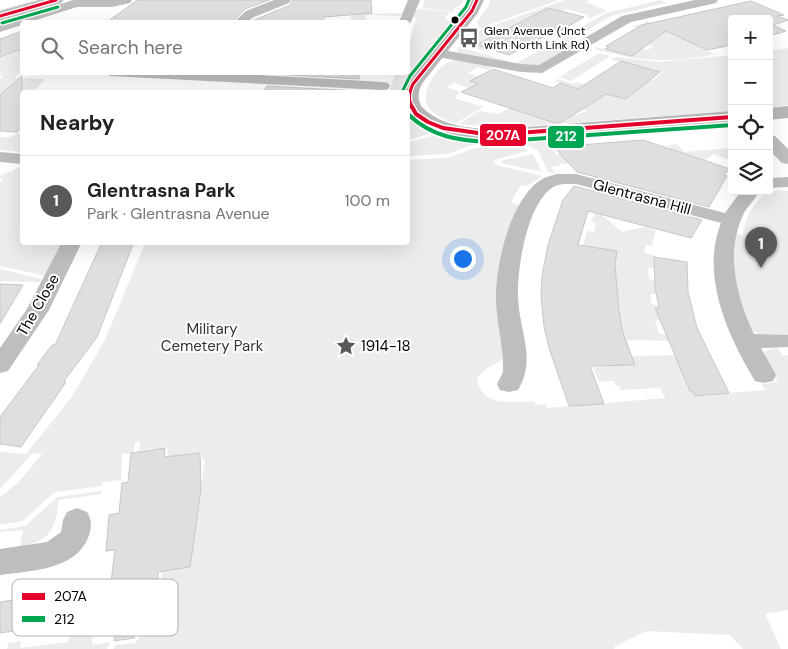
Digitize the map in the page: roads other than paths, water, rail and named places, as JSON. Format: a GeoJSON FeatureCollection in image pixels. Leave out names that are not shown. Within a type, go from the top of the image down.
{"type":"FeatureCollection","features":[{"type":"Feature","properties":{"kind":"highway"},"geometry":{"type":"LineString","coordinates":[[0,16],[34,0]]}},
{"type":"Feature","properties":{"kind":"highway"},"geometry":{"type":"LineString","coordinates":[[0,16],[56,0]]}},
{"type":"Feature","properties":{"kind":"street"},"geometry":{"type":"LineString","coordinates":[[23,20],[70,4],[88,1],[112,3],[126,0]]}},
{"type":"Feature","properties":{"kind":"street"},"geometry":{"type":"LineString","coordinates":[[242,20],[250,14],[285,0]]}},
{"type":"Feature","properties":{"kind":"street"},"geometry":{"type":"LineString","coordinates":[[405,20],[414,0]]}},
{"type":"Feature","properties":{"kind":"street"},"geometry":{"type":"LineString","coordinates":[[410,91],[437,53],[472,11],[477,0]]}},
{"type":"Feature","properties":{"kind":"street"},"geometry":{"type":"LineString","coordinates":[[437,53],[521,68],[542,69],[621,21],[712,0]]}},
{"type":"Feature","properties":{"kind":"street"},"geometry":{"type":"LineString","coordinates":[[0,28],[20,21]]}},
{"type":"Feature","properties":{"kind":"street"},"geometry":{"type":"LineString","coordinates":[[163,75],[384,84]]}},
{"type":"Feature","properties":{"kind":"street"},"geometry":{"type":"LineString","coordinates":[[168,89],[181,76]]}},
{"type":"Feature","properties":{"kind":"street"},"geometry":{"type":"LineString","coordinates":[[410,101],[414,111],[426,121],[444,129],[481,135],[503,135],[728,117]]}},
{"type":"Feature","properties":{"kind":"street"},"geometry":{"type":"LineString","coordinates":[[773,114],[788,112]]}},
{"type":"Feature","properties":{"kind":"street"},"geometry":{"type":"LineString","coordinates":[[773,144],[788,160]]}},
{"type":"Feature","properties":{"kind":"street"},"geometry":{"type":"LineString","coordinates":[[0,157],[20,159]]}},
{"type":"Feature","properties":{"kind":"street","name":"Glentrasna Hill"},"geometry":{"type":"LineString","coordinates":[[509,384],[515,372],[506,294],[513,250],[517,234],[532,198],[545,184],[554,180],[576,179],[730,220]]}},
{"type":"Feature","properties":{"kind":"street"},"geometry":{"type":"LineString","coordinates":[[773,182],[788,182]]}},
{"type":"Feature","properties":{"kind":"street"},"geometry":{"type":"LineString","coordinates":[[748,195],[730,220],[723,258],[725,283],[736,320],[764,375]]}},
{"type":"Feature","properties":{"kind":"street","name":"The Close"},"geometry":{"type":"LineString","coordinates":[[0,365],[38,310],[70,245]]}},
{"type":"Feature","properties":{"kind":"street"},"geometry":{"type":"LineString","coordinates":[[746,341],[783,341]]}},
{"type":"Feature","properties":{"kind":"street"},"geometry":{"type":"LineString","coordinates":[[0,562],[40,557],[64,548],[74,538],[77,520]]}},
{"type":"Feature","properties":{"kind":"place","name":"Glen Avenue (Jnct with North Link Rd)"},"geometry":{"type":"Point","coordinates":[469,38]}},
{"type":"Feature","properties":{"kind":"place","name":"Glentrasna Park"},"geometry":{"type":"Point","coordinates":[761,268]}},
{"type":"Feature","properties":{"kind":"place","name":"1914-18"},"geometry":{"type":"Point","coordinates":[346,346]}},
{"type":"Feature","properties":{"kind":"park label","name":"Military Cemetery Park"},"geometry":{"type":"Point","coordinates":[212,338]}}]}
